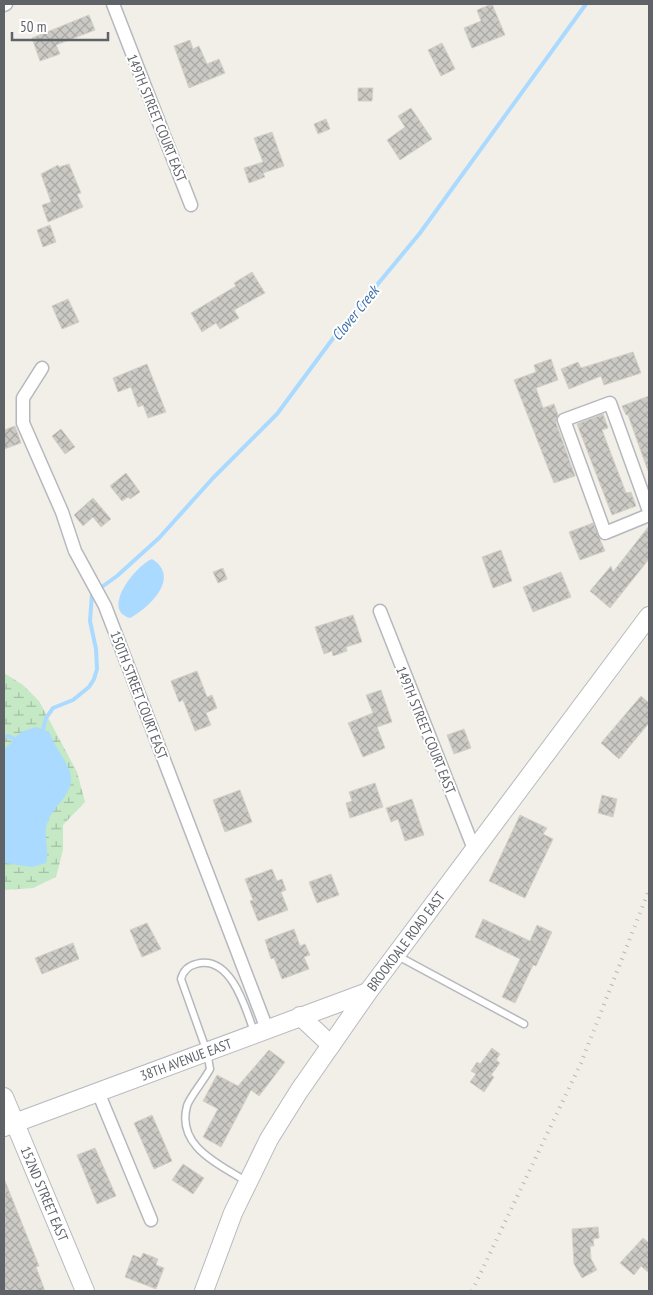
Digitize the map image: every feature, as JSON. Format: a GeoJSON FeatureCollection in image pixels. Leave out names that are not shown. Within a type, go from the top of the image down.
{"type":"FeatureCollection","features":[{"type":"Feature","properties":{"kind":"main road","name":"BROOKDALE ROAD EAST"},"geometry":{"type":"LineString","coordinates":[[204,1291],[232,1212],[247,1182],[284,1115],[330,1045],[395,955],[649,616]]}},
{"type":"Feature","properties":{"kind":"main road","name":"38TH AVENUE EAST"},"geometry":{"type":"LineString","coordinates":[[9,1125],[368,992]]}},
{"type":"Feature","properties":{"kind":"main road"},"geometry":{"type":"LineString","coordinates":[[300,1016],[330,1045]]}},
{"type":"Feature","properties":{"kind":"main road","name":"152ND STREET EAST"},"geometry":{"type":"LineString","coordinates":[[4,1098],[9,1125],[85,1291]]}},
{"type":"Feature","properties":{"kind":"street","name":"149TH STREET COURT EAST"},"geometry":{"type":"LineString","coordinates":[[113,4],[191,205]]}},
{"type":"Feature","properties":{"kind":"street","name":"150TH STREET COURT EAST"},"geometry":{"type":"LineString","coordinates":[[42,368],[23,398],[23,423],[62,512],[75,551],[105,606],[261,1031]]}},
{"type":"Feature","properties":{"kind":"street"},"geometry":{"type":"LineString","coordinates":[[649,511],[610,403],[564,420],[605,533],[649,515]]}},
{"type":"Feature","properties":{"kind":"street","name":"149TH STREET COURT EAST"},"geometry":{"type":"LineString","coordinates":[[380,611],[474,849]]}},
{"type":"Feature","properties":{"kind":"street"},"geometry":{"type":"LineString","coordinates":[[98,1092],[151,1220]]}},
{"type":"Feature","properties":{"kind":"lane"},"geometry":{"type":"LineString","coordinates":[[395,955],[524,1024]]}},
{"type":"Feature","properties":{"kind":"lane"},"geometry":{"type":"LineString","coordinates":[[247,1182],[207,1158],[192,1141],[185,1125],[187,1104],[210,1069],[207,1052],[181,979],[185,970],[191,966],[206,963],[221,968],[227,974],[261,1031]]}},
{"type":"Feature","properties":{"kind":"green space"},"geometry":{"type":"Polygon","coordinates":[[[4,673],[23,685],[39,701],[77,772],[85,802],[63,825],[63,850],[56,877],[33,888],[4,890],[4,673]]]}},
{"type":"Feature","properties":{"kind":"water"},"geometry":{"type":"Polygon","coordinates":[[[152,559],[160,566],[164,574],[163,583],[146,607],[130,618],[122,613],[119,606],[120,597],[130,578],[145,563],[152,559]]]}},
{"type":"Feature","properties":{"kind":"water"},"geometry":{"type":"Polygon","coordinates":[[[36,727],[50,733],[68,767],[71,778],[65,796],[51,815],[46,826],[46,863],[32,867],[4,863],[4,750],[21,732],[36,727]]]}},
{"type":"Feature","properties":{"kind":"building"},"geometry":{"type":"Polygon","coordinates":[[[492,4],[505,35],[472,48],[464,28],[481,21],[477,10],[492,4]]]}},
{"type":"Feature","properties":{"kind":"building"},"geometry":{"type":"Polygon","coordinates":[[[89,15],[95,30],[56,45],[60,54],[40,61],[32,38],[89,15]]]}},
{"type":"Feature","properties":{"kind":"building"},"geometry":{"type":"Polygon","coordinates":[[[190,40],[193,49],[199,46],[207,64],[219,59],[225,73],[189,88],[174,46],[190,40]]]}},
{"type":"Feature","properties":{"kind":"building"},"geometry":{"type":"Polygon","coordinates":[[[442,43],[455,69],[441,76],[428,50],[442,43]]]}},
{"type":"Feature","properties":{"kind":"building"},"geometry":{"type":"Polygon","coordinates":[[[358,88],[373,88],[372,101],[358,101],[358,88]]]}},
{"type":"Feature","properties":{"kind":"building"},"geometry":{"type":"Polygon","coordinates":[[[411,108],[432,139],[400,160],[387,140],[405,127],[398,116],[411,108]]]}},
{"type":"Feature","properties":{"kind":"building"},"geometry":{"type":"Polygon","coordinates":[[[326,119],[330,129],[318,134],[314,124],[326,119]]]}},
{"type":"Feature","properties":{"kind":"building"},"geometry":{"type":"Polygon","coordinates":[[[272,132],[284,166],[263,173],[265,177],[249,183],[244,168],[263,162],[254,138],[272,132]]]}},
{"type":"Feature","properties":{"kind":"building"},"geometry":{"type":"Polygon","coordinates":[[[69,164],[81,193],[77,194],[83,207],[48,222],[42,205],[51,202],[41,174],[58,165],[59,167],[69,164]]]}},
{"type":"Feature","properties":{"kind":"building"},"geometry":{"type":"Polygon","coordinates":[[[50,225],[56,242],[43,247],[37,230],[50,225]]]}},
{"type":"Feature","properties":{"kind":"building"},"geometry":{"type":"Polygon","coordinates":[[[252,272],[265,293],[234,310],[239,318],[220,329],[216,323],[202,332],[191,313],[236,286],[234,283],[252,272]]]}},
{"type":"Feature","properties":{"kind":"building"},"geometry":{"type":"Polygon","coordinates":[[[68,299],[79,322],[62,329],[52,306],[68,299]]]}},
{"type":"Feature","properties":{"kind":"building"},"geometry":{"type":"Polygon","coordinates":[[[633,352],[641,373],[604,385],[601,376],[569,389],[561,369],[578,362],[581,368],[633,352]]]}},
{"type":"Feature","properties":{"kind":"building"},"geometry":{"type":"Polygon","coordinates":[[[551,359],[558,380],[536,388],[543,408],[554,404],[558,415],[556,423],[575,476],[554,483],[514,380],[536,372],[534,365],[551,359]]]}},
{"type":"Feature","properties":{"kind":"building"},"geometry":{"type":"Polygon","coordinates":[[[147,364],[166,412],[148,418],[143,405],[138,407],[131,387],[118,392],[113,378],[147,364]]]}},
{"type":"Feature","properties":{"kind":"building"},"geometry":{"type":"Polygon","coordinates":[[[649,396],[648,471],[628,415],[626,415],[622,406],[649,396]]]}},
{"type":"Feature","properties":{"kind":"building"},"geometry":{"type":"Polygon","coordinates":[[[603,414],[608,428],[602,430],[626,493],[631,492],[636,506],[612,515],[577,424],[603,414]]]}},
{"type":"Feature","properties":{"kind":"building"},"geometry":{"type":"Polygon","coordinates":[[[15,426],[21,443],[4,449],[4,430],[15,426]]]}},
{"type":"Feature","properties":{"kind":"building"},"geometry":{"type":"Polygon","coordinates":[[[61,429],[75,447],[65,454],[52,436],[61,429]]]}},
{"type":"Feature","properties":{"kind":"building"},"geometry":{"type":"Polygon","coordinates":[[[126,473],[140,492],[130,499],[128,497],[122,501],[110,486],[126,473]]]}},
{"type":"Feature","properties":{"kind":"building"},"geometry":{"type":"Polygon","coordinates":[[[93,498],[111,519],[101,527],[93,517],[83,526],[74,515],[93,498]]]}},
{"type":"Feature","properties":{"kind":"building"},"geometry":{"type":"Polygon","coordinates":[[[593,523],[605,551],[580,560],[569,532],[593,523]]]}},
{"type":"Feature","properties":{"kind":"building"},"geometry":{"type":"Polygon","coordinates":[[[649,526],[649,559],[610,608],[590,591],[611,566],[613,572],[649,526]]]}},
{"type":"Feature","properties":{"kind":"building"},"geometry":{"type":"Polygon","coordinates":[[[501,550],[512,581],[493,588],[482,557],[501,550]]]}},
{"type":"Feature","properties":{"kind":"building"},"geometry":{"type":"Polygon","coordinates":[[[223,568],[227,579],[218,583],[213,572],[223,568]]]}},
{"type":"Feature","properties":{"kind":"building"},"geometry":{"type":"Polygon","coordinates":[[[561,572],[571,597],[533,612],[523,587],[561,572]]]}},
{"type":"Feature","properties":{"kind":"building"},"geometry":{"type":"Polygon","coordinates":[[[353,615],[362,642],[346,647],[347,651],[333,656],[332,651],[324,654],[315,627],[353,615]]]}},
{"type":"Feature","properties":{"kind":"building"},"geometry":{"type":"Polygon","coordinates":[[[197,671],[207,697],[212,695],[217,708],[206,713],[211,725],[195,731],[183,700],[179,702],[171,681],[197,671]]]}},
{"type":"Feature","properties":{"kind":"building"},"geometry":{"type":"Polygon","coordinates":[[[381,690],[392,722],[377,727],[385,748],[363,757],[348,723],[373,713],[366,695],[381,690]]]}},
{"type":"Feature","properties":{"kind":"building"},"geometry":{"type":"Polygon","coordinates":[[[641,696],[649,703],[649,723],[619,759],[601,743],[641,696]]]}},
{"type":"Feature","properties":{"kind":"building"},"geometry":{"type":"Polygon","coordinates":[[[464,729],[471,748],[454,754],[447,735],[464,729]]]}},
{"type":"Feature","properties":{"kind":"building"},"geometry":{"type":"Polygon","coordinates":[[[375,783],[383,807],[350,818],[346,803],[352,801],[349,792],[375,783]]]}},
{"type":"Feature","properties":{"kind":"building"},"geometry":{"type":"Polygon","coordinates":[[[240,790],[252,822],[225,832],[213,800],[240,790]]]}},
{"type":"Feature","properties":{"kind":"building"},"geometry":{"type":"Polygon","coordinates":[[[602,795],[617,799],[613,817],[598,813],[602,795]]]}},
{"type":"Feature","properties":{"kind":"building"},"geometry":{"type":"Polygon","coordinates":[[[412,799],[424,835],[405,841],[398,819],[391,822],[386,808],[412,799]]]}},
{"type":"Feature","properties":{"kind":"building"},"geometry":{"type":"Polygon","coordinates":[[[520,815],[547,828],[543,834],[553,839],[525,898],[489,881],[520,815]]]}},
{"type":"Feature","properties":{"kind":"building"},"geometry":{"type":"Polygon","coordinates":[[[272,869],[277,881],[282,879],[286,890],[281,892],[288,910],[258,921],[250,901],[253,900],[245,879],[272,869]]]}},
{"type":"Feature","properties":{"kind":"building"},"geometry":{"type":"Polygon","coordinates":[[[331,874],[339,895],[317,903],[309,882],[331,874]]]}},
{"type":"Feature","properties":{"kind":"building"},"geometry":{"type":"Polygon","coordinates":[[[483,919],[530,941],[537,925],[552,932],[536,966],[533,965],[515,1003],[502,997],[520,959],[475,937],[483,919]]]}},
{"type":"Feature","properties":{"kind":"building"},"geometry":{"type":"Polygon","coordinates":[[[147,923],[161,949],[142,957],[130,930],[147,923]]]}},
{"type":"Feature","properties":{"kind":"building"},"geometry":{"type":"Polygon","coordinates":[[[294,929],[300,946],[305,944],[310,955],[304,957],[309,969],[282,979],[274,958],[271,959],[265,940],[294,929]]]}},
{"type":"Feature","properties":{"kind":"building"},"geometry":{"type":"Polygon","coordinates":[[[73,943],[79,959],[42,974],[35,958],[73,943]]]}},
{"type":"Feature","properties":{"kind":"building"},"geometry":{"type":"Polygon","coordinates":[[[492,1048],[500,1054],[496,1060],[500,1063],[491,1075],[494,1077],[484,1092],[470,1082],[476,1074],[471,1071],[477,1062],[480,1064],[492,1048]]]}},
{"type":"Feature","properties":{"kind":"building"},"geometry":{"type":"Polygon","coordinates":[[[269,1050],[285,1062],[259,1096],[251,1090],[221,1147],[203,1137],[218,1109],[203,1101],[217,1075],[238,1086],[269,1050]]]}},
{"type":"Feature","properties":{"kind":"building"},"geometry":{"type":"Polygon","coordinates":[[[152,1115],[172,1161],[154,1169],[134,1123],[152,1115]]]}},
{"type":"Feature","properties":{"kind":"building"},"geometry":{"type":"Polygon","coordinates":[[[95,1148],[116,1196],[97,1204],[77,1155],[95,1148]]]}},
{"type":"Feature","properties":{"kind":"building"},"geometry":{"type":"Polygon","coordinates":[[[183,1164],[204,1178],[193,1194],[172,1180],[183,1164]]]}},
{"type":"Feature","properties":{"kind":"building"},"geometry":{"type":"Polygon","coordinates":[[[5,1181],[39,1266],[36,1267],[45,1291],[4,1291],[5,1181]]]}},
{"type":"Feature","properties":{"kind":"building"},"geometry":{"type":"Polygon","coordinates":[[[598,1227],[599,1238],[593,1239],[594,1246],[590,1246],[591,1259],[597,1270],[582,1278],[574,1264],[572,1229],[598,1227]]]}},
{"type":"Feature","properties":{"kind":"building"},"geometry":{"type":"Polygon","coordinates":[[[643,1238],[649,1243],[649,1273],[641,1266],[634,1275],[620,1263],[643,1238]]]}},
{"type":"Feature","properties":{"kind":"building"},"geometry":{"type":"Polygon","coordinates":[[[143,1253],[158,1259],[156,1265],[164,1268],[156,1289],[125,1277],[133,1255],[141,1258],[143,1253]]]}},
{"type":"Feature","properties":{"kind":"waterway","name":"Clover Creek"},"geometry":{"type":"LineString","coordinates":[[42,733],[46,718],[53,708],[73,700],[89,687],[94,679],[97,669],[96,649],[90,621],[92,594],[117,576],[159,538],[213,478],[277,414],[334,337],[420,233],[586,4]]}},
{"type":"Feature","properties":{"kind":"waterway"},"geometry":{"type":"LineString","coordinates":[[4,737],[8,736],[18,740]]}},
{"type":"Feature","properties":{"kind":"railway"},"geometry":{"type":"LineString","coordinates":[[472,1291],[581,1063],[649,890]]}}]}
